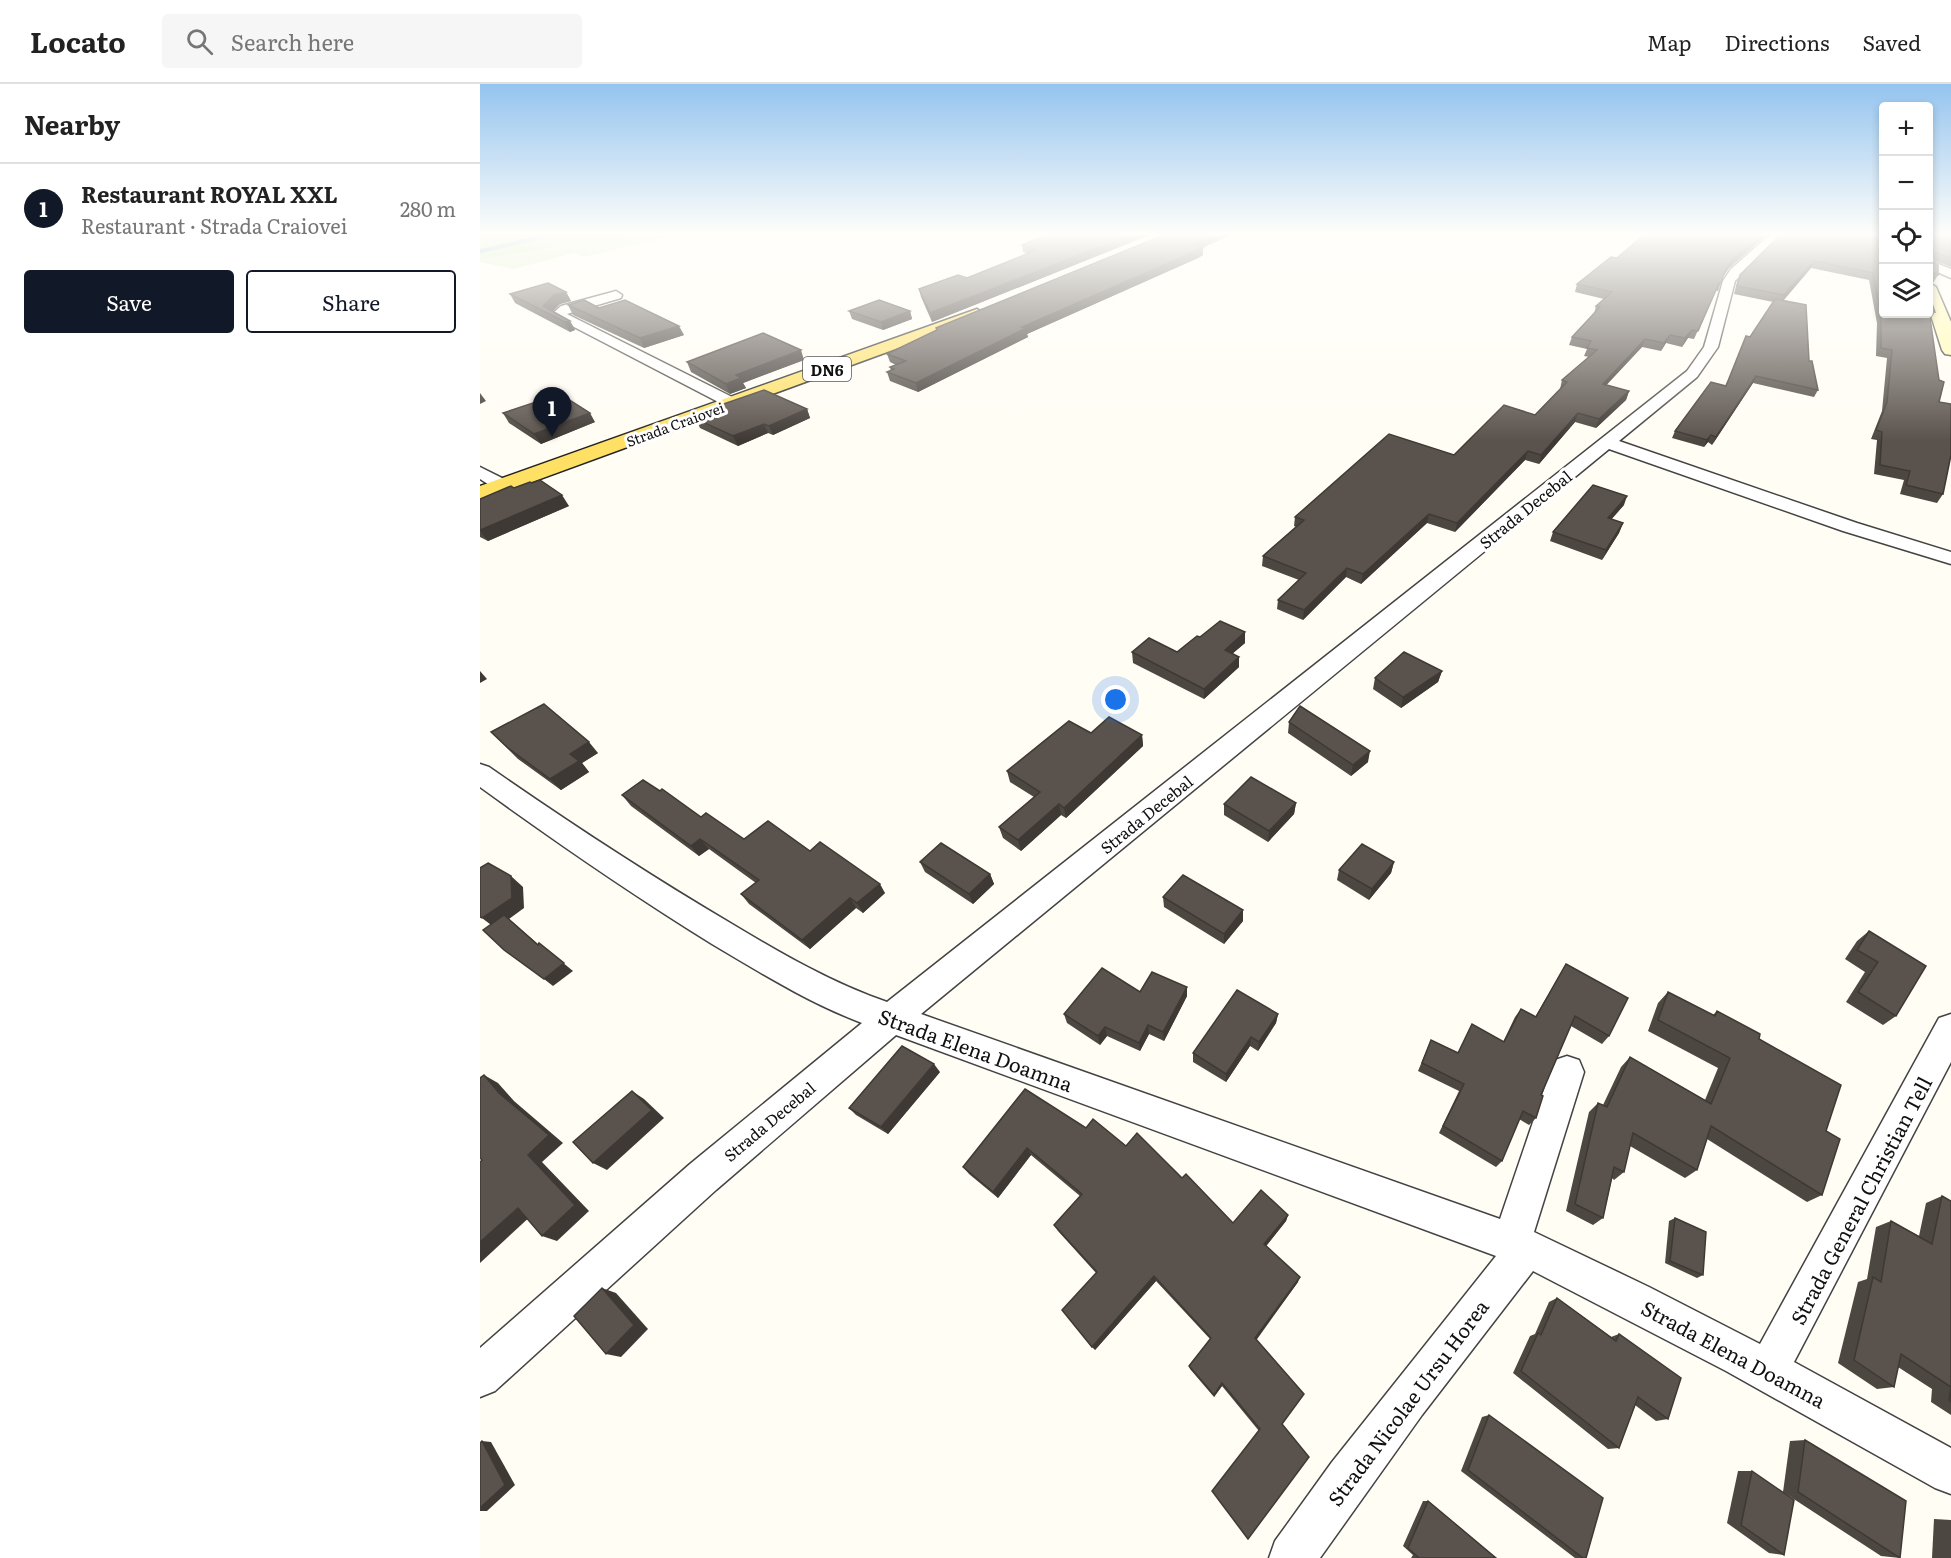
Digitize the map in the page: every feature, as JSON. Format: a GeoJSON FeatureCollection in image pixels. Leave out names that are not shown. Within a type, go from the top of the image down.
{"type":"FeatureCollection","features":[{"type":"Feature","properties":{"kind":"main road","name":"Strada Craiovei"},"geometry":{"type":"LineString","coordinates":[[480,494],[998,306]]}},
{"type":"Feature","properties":{"kind":"street"},"geometry":{"type":"LineString","coordinates":[[588,303],[566,309],[558,315],[732,403]]}},
{"type":"Feature","properties":{"kind":"street","name":"Strada Decebal"},"geometry":{"type":"LineString","coordinates":[[480,1376],[703,1177],[892,1018],[1692,374],[1706,358],[1723,303]]}},
{"type":"Feature","properties":{"kind":"street"},"geometry":{"type":"LineString","coordinates":[[1936,303],[1951,350]]}},
{"type":"Feature","properties":{"kind":"street"},"geometry":{"type":"LineString","coordinates":[[1607,443],[1850,527],[1951,558]]}},
{"type":"Feature","properties":{"kind":"street"},"geometry":{"type":"LineString","coordinates":[[480,472],[504,486]]}},
{"type":"Feature","properties":{"kind":"street","name":"Strada Elena Doamna"},"geometry":{"type":"LineString","coordinates":[[480,774],[560,832],[759,957],[837,999],[1520,1245],[1621,1292],[1768,1370],[1951,1472]]}},
{"type":"Feature","properties":{"kind":"street","name":"Strada General Christian Tell"},"geometry":{"type":"LineString","coordinates":[[1768,1370],[1951,1029]]}},
{"type":"Feature","properties":{"kind":"street"},"geometry":{"type":"LineString","coordinates":[[1520,1245],[1567,1072]]}},
{"type":"Feature","properties":{"kind":"street","name":"Strada Nicolae Ursu Horea"},"geometry":{"type":"LineString","coordinates":[[1292,1558],[1328,1505],[1520,1245]]}},
{"type":"Feature","properties":{"kind":"building"},"geometry":{"type":"Polygon","coordinates":[[[527,303],[546,303],[543,306],[570,321],[565,322],[527,303]]]}},
{"type":"Feature","properties":{"kind":"building"},"geometry":{"type":"Polygon","coordinates":[[[589,303],[599,308],[616,303],[631,303],[679,326],[640,338],[568,305],[589,303]]]}},
{"type":"Feature","properties":{"kind":"building"},"geometry":{"type":"Polygon","coordinates":[[[871,303],[887,303],[910,311],[881,322],[849,311],[871,303]]]}},
{"type":"Feature","properties":{"kind":"building"},"geometry":{"type":"Polygon","coordinates":[[[925,303],[956,303],[930,313],[925,303]]]}},
{"type":"Feature","properties":{"kind":"building"},"geometry":{"type":"Polygon","coordinates":[[[998,303],[1077,303],[1022,327],[1026,328],[916,383],[887,372],[894,369],[890,367],[906,361],[887,354],[937,330],[936,328],[998,303]]]}},
{"type":"Feature","properties":{"kind":"building"},"geometry":{"type":"Polygon","coordinates":[[[1600,303],[1710,303],[1698,331],[1692,330],[1685,338],[1670,335],[1664,343],[1645,339],[1603,384],[1629,391],[1599,419],[1578,413],[1541,455],[1528,451],[1457,523],[1429,514],[1363,574],[1347,568],[1304,610],[1278,600],[1306,573],[1263,556],[1304,520],[1295,517],[1389,434],[1454,455],[1504,405],[1535,415],[1567,382],[1562,380],[1597,350],[1587,348],[1591,341],[1572,337],[1600,307],[1596,306],[1600,303]]]}},
{"type":"Feature","properties":{"kind":"building"},"geometry":{"type":"Polygon","coordinates":[[[1773,303],[1806,305],[1809,361],[1812,361],[1818,390],[1756,376],[1716,437],[1711,435],[1707,440],[1675,431],[1711,382],[1726,386],[1746,336],[1750,337],[1773,303]]]}},
{"type":"Feature","properties":{"kind":"building"},"geometry":{"type":"Polygon","coordinates":[[[1881,318],[1930,318],[1939,380],[1944,382],[1939,402],[1951,404],[1951,455],[1943,494],[1906,485],[1910,471],[1880,465],[1882,432],[1876,430],[1887,402],[1892,350],[1881,348],[1881,318]]]}},
{"type":"Feature","properties":{"kind":"building"},"geometry":{"type":"Polygon","coordinates":[[[763,333],[801,350],[736,375],[741,378],[726,384],[687,362],[763,333]]]}},
{"type":"Feature","properties":{"kind":"building"},"geometry":{"type":"Polygon","coordinates":[[[764,390],[807,409],[769,426],[764,424],[733,436],[696,419],[713,412],[712,408],[764,390]]]}},
{"type":"Feature","properties":{"kind":"building"},"geometry":{"type":"Polygon","coordinates":[[[560,394],[590,413],[534,434],[503,413],[560,394]]]}},
{"type":"Feature","properties":{"kind":"building"},"geometry":{"type":"Polygon","coordinates":[[[540,480],[562,495],[480,530],[480,499],[511,486],[514,488],[540,480]]]}},
{"type":"Feature","properties":{"kind":"building"},"geometry":{"type":"Polygon","coordinates":[[[1593,485],[1627,496],[1608,518],[1623,523],[1606,550],[1553,532],[1593,485]]]}},
{"type":"Feature","properties":{"kind":"building"},"geometry":{"type":"Polygon","coordinates":[[[1220,621],[1245,632],[1225,650],[1239,657],[1204,689],[1132,652],[1149,638],[1177,652],[1220,621]]]}},
{"type":"Feature","properties":{"kind":"building"},"geometry":{"type":"Polygon","coordinates":[[[1404,652],[1442,671],[1403,697],[1375,678],[1404,652]]]}},
{"type":"Feature","properties":{"kind":"building"},"geometry":{"type":"Polygon","coordinates":[[[544,704],[589,742],[570,754],[579,761],[550,779],[508,748],[491,732],[544,704]]]}},
{"type":"Feature","properties":{"kind":"building"},"geometry":{"type":"Polygon","coordinates":[[[1300,706],[1370,751],[1353,765],[1289,722],[1300,706]]]}},
{"type":"Feature","properties":{"kind":"building"},"geometry":{"type":"Polygon","coordinates":[[[1109,717],[1142,735],[1064,808],[1059,804],[1018,840],[999,827],[1040,792],[1007,771],[1069,721],[1091,733],[1109,717]]]}},
{"type":"Feature","properties":{"kind":"building"},"geometry":{"type":"Polygon","coordinates":[[[1251,777],[1296,803],[1269,831],[1224,804],[1251,777]]]}},
{"type":"Feature","properties":{"kind":"building"},"geometry":{"type":"Polygon","coordinates":[[[643,780],[660,791],[662,789],[701,817],[706,813],[744,839],[768,821],[810,851],[820,842],[880,884],[857,903],[850,898],[802,940],[741,894],[759,880],[700,839],[691,846],[622,795],[643,780]]]}},
{"type":"Feature","properties":{"kind":"building"},"geometry":{"type":"Polygon","coordinates":[[[941,843],[990,874],[969,894],[920,862],[941,843]]]}},
{"type":"Feature","properties":{"kind":"building"},"geometry":{"type":"Polygon","coordinates":[[[1362,844],[1394,862],[1372,889],[1339,870],[1362,844]]]}},
{"type":"Feature","properties":{"kind":"building"},"geometry":{"type":"Polygon","coordinates":[[[488,863],[511,876],[512,898],[482,918],[480,917],[480,868],[488,863]]]}},
{"type":"Feature","properties":{"kind":"building"},"geometry":{"type":"Polygon","coordinates":[[[1183,875],[1243,910],[1224,934],[1163,897],[1183,875]]]}},
{"type":"Feature","properties":{"kind":"building"},"geometry":{"type":"Polygon","coordinates":[[[504,915],[538,945],[539,943],[564,963],[544,979],[504,950],[483,930],[504,915]]]}},
{"type":"Feature","properties":{"kind":"building"},"geometry":{"type":"Polygon","coordinates":[[[1869,931],[1926,966],[1896,1016],[1858,992],[1878,962],[1857,950],[1869,931]]]}},
{"type":"Feature","properties":{"kind":"building"},"geometry":{"type":"Polygon","coordinates":[[[1566,964],[1628,998],[1609,1036],[1575,1016],[1541,1095],[1543,1096],[1536,1118],[1523,1111],[1502,1161],[1443,1126],[1464,1084],[1422,1063],[1431,1040],[1458,1053],[1472,1024],[1504,1042],[1521,1009],[1536,1017],[1566,964]]]}},
{"type":"Feature","properties":{"kind":"building"},"geometry":{"type":"Polygon","coordinates":[[[1102,968],[1140,992],[1152,972],[1187,987],[1163,1032],[1148,1025],[1139,1043],[1105,1027],[1098,1036],[1064,1014],[1102,968]]]}},
{"type":"Feature","properties":{"kind":"building"},"geometry":{"type":"Polygon","coordinates":[[[1237,990],[1278,1014],[1259,1042],[1251,1037],[1226,1074],[1193,1053],[1237,990]]]}},
{"type":"Feature","properties":{"kind":"building"},"geometry":{"type":"Polygon","coordinates":[[[1668,992],[1715,1016],[1717,1011],[1760,1034],[1759,1039],[1841,1085],[1826,1131],[1840,1139],[1822,1195],[1711,1126],[1697,1170],[1633,1133],[1624,1172],[1614,1167],[1603,1218],[1575,1204],[1598,1103],[1607,1107],[1630,1057],[1711,1104],[1730,1058],[1658,1020],[1668,992]]]}},
{"type":"Feature","properties":{"kind":"building"},"geometry":{"type":"Polygon","coordinates":[[[902,1046],[934,1064],[881,1127],[849,1108],[902,1046]]]}},
{"type":"Feature","properties":{"kind":"building"},"geometry":{"type":"Polygon","coordinates":[[[484,1075],[499,1093],[549,1135],[528,1155],[575,1205],[542,1236],[518,1208],[480,1242],[480,1162],[482,1160],[480,1158],[480,1078],[484,1075]]]}},
{"type":"Feature","properties":{"kind":"building"},"geometry":{"type":"Polygon","coordinates":[[[1025,1089],[1086,1128],[1093,1119],[1126,1146],[1137,1133],[1182,1178],[1186,1174],[1233,1223],[1261,1190],[1288,1215],[1264,1244],[1300,1277],[1255,1338],[1304,1394],[1282,1424],[1309,1457],[1248,1539],[1212,1491],[1260,1429],[1222,1383],[1214,1395],[1189,1366],[1211,1338],[1154,1276],[1092,1347],[1062,1310],[1097,1272],[1054,1225],[1082,1194],[1027,1148],[993,1192],[963,1167],[1025,1089]]]}},
{"type":"Feature","properties":{"kind":"building"},"geometry":{"type":"Polygon","coordinates":[[[632,1091],[652,1110],[593,1163],[573,1142],[632,1091]]]}},
{"type":"Feature","properties":{"kind":"building"},"geometry":{"type":"Polygon","coordinates":[[[1942,1196],[1951,1201],[1951,1387],[1901,1354],[1894,1387],[1854,1360],[1873,1277],[1881,1282],[1891,1221],[1932,1244],[1942,1196]]]}},
{"type":"Feature","properties":{"kind":"building"},"geometry":{"type":"Polygon","coordinates":[[[1675,1218],[1706,1232],[1703,1275],[1670,1261],[1675,1218]]]}},
{"type":"Feature","properties":{"kind":"building"},"geometry":{"type":"Polygon","coordinates":[[[602,1288],[634,1325],[606,1354],[574,1316],[602,1288]]]}},
{"type":"Feature","properties":{"kind":"building"},"geometry":{"type":"Polygon","coordinates":[[[1557,1298],[1616,1341],[1619,1334],[1681,1378],[1668,1419],[1638,1397],[1619,1448],[1521,1371],[1538,1333],[1541,1335],[1557,1298]]]}},
{"type":"Feature","properties":{"kind":"building"},"geometry":{"type":"Polygon","coordinates":[[[1489,1415],[1603,1498],[1586,1558],[1468,1470],[1489,1415]]]}},
{"type":"Feature","properties":{"kind":"building"},"geometry":{"type":"Polygon","coordinates":[[[1805,1440],[1906,1501],[1900,1558],[1798,1492],[1805,1440]]]}},
{"type":"Feature","properties":{"kind":"building"},"geometry":{"type":"Polygon","coordinates":[[[482,1441],[505,1485],[480,1508],[480,1443],[482,1441]]]}},
{"type":"Feature","properties":{"kind":"building"},"geometry":{"type":"Polygon","coordinates":[[[1752,1471],[1794,1500],[1784,1555],[1741,1525],[1752,1471]]]}},
{"type":"Feature","properties":{"kind":"building"},"geometry":{"type":"Polygon","coordinates":[[[1428,1501],[1496,1558],[1418,1558],[1408,1548],[1428,1501]]]}},
{"type":"Feature","properties":{"kind":"place","name":"Restaurant ROYAL XXL"},"geometry":{"type":"Point","coordinates":[552,437]}}]}
